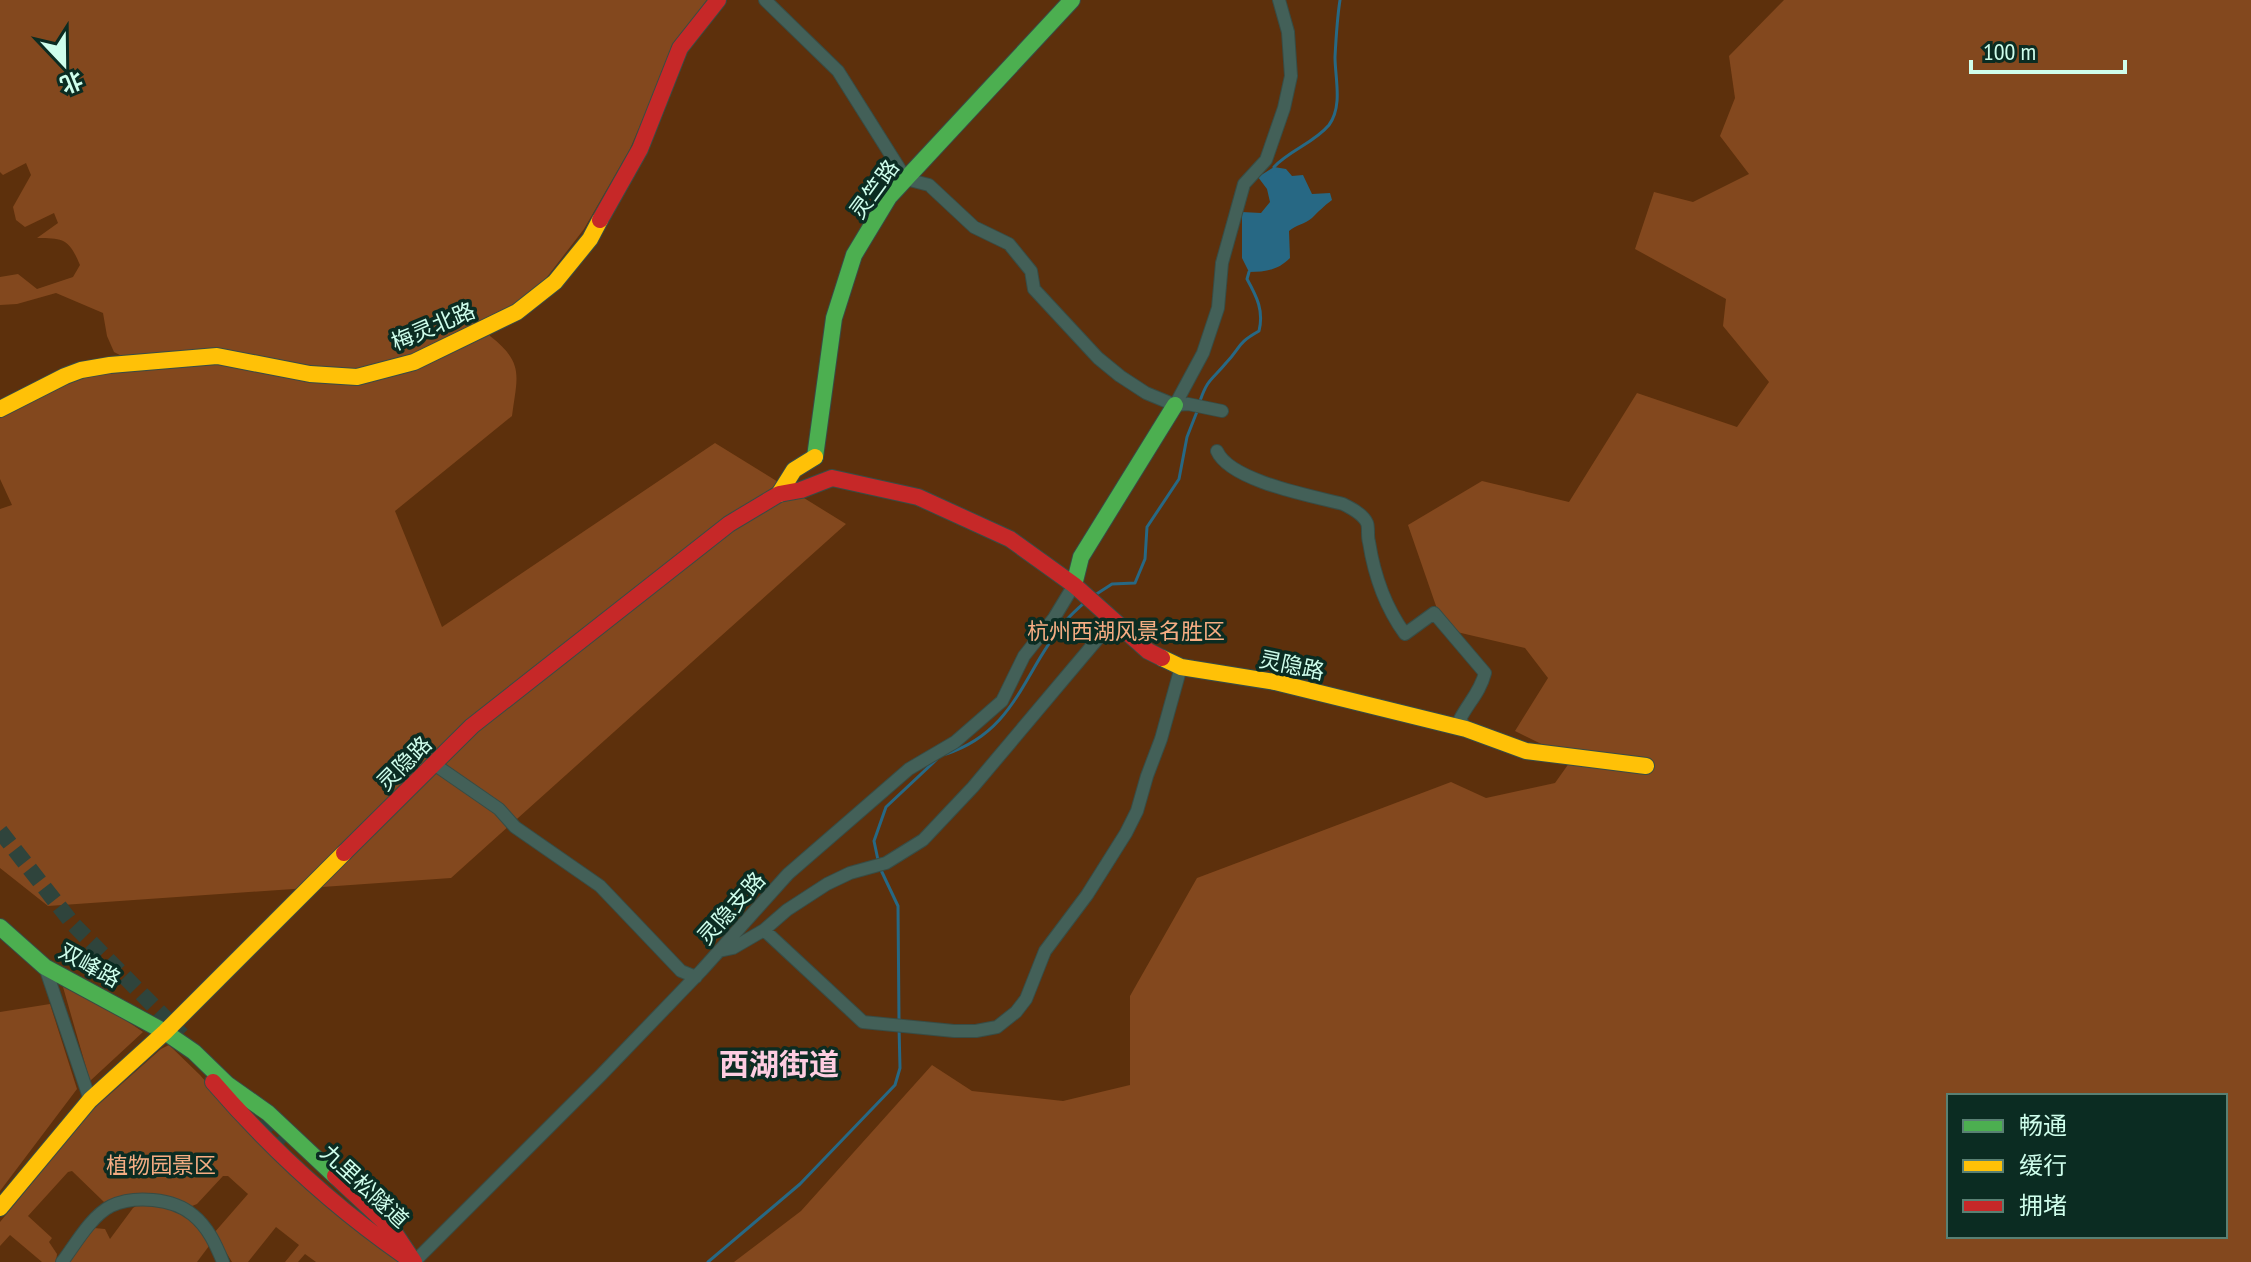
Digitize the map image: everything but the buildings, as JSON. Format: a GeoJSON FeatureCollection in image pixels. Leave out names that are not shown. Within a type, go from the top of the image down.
{"type":"FeatureCollection","features":[{"type":"Feature","properties":{"kind":"street","name":"梅灵北路"},"geometry":{"type":"LineString","coordinates":[[0,409],[65,376],[110,365],[217,356],[310,374],[357,377],[414,362],[517,312],[555,282],[590,239],[640,149],[680,48],[718,0]]}},
{"type":"Feature","properties":{"kind":"street"},"geometry":{"type":"LineString","coordinates":[[765,0],[838,71],[906,179],[929,185],[974,227],[1009,244],[1031,271],[1034,289],[1098,358],[1146,393],[1183,405],[1222,411]]}},
{"type":"Feature","properties":{"kind":"street","name":"灵竺路"},"geometry":{"type":"LineString","coordinates":[[815,457],[834,318],[854,255],[889,197],[1072,0]]}},
{"type":"Feature","properties":{"kind":"street"},"geometry":{"type":"LineString","coordinates":[[1077,588],[1081,557],[1183,405],[1203,353],[1218,308],[1222,263],[1244,184],[1266,160],[1284,108],[1291,76],[1288,32],[1279,0]]}},
{"type":"Feature","properties":{"kind":"street"},"geometry":{"type":"LineString","coordinates":[[1217,451],[1229,464],[1257,480],[1343,504],[1366,521],[1382,591],[1390,613],[1405,634],[1434,613],[1485,673],[1477,695],[1460,719],[1466,729]]}},
{"type":"Feature","properties":{"kind":"street"},"geometry":{"type":"LineString","coordinates":[[815,457],[832,478],[801,490],[779,494],[794,470],[815,457]]}},
{"type":"Feature","properties":{"kind":"street","name":"灵隐路"},"geometry":{"type":"LineString","coordinates":[[832,478],[918,497],[1010,539],[1077,588],[1148,651],[1181,667],[1275,682],[1466,729],[1526,751],[1646,766]]}},
{"type":"Feature","properties":{"kind":"street","name":"灵隐路"},"geometry":{"type":"LineString","coordinates":[[0,1208],[90,1100],[165,1032],[472,726],[717,533],[779,494]]}},
{"type":"Feature","properties":{"kind":"street","name":"灵隐支路"},"geometry":{"type":"LineString","coordinates":[[414,1262],[696,977],[757,906],[816,848],[909,769],[955,742],[1002,701],[1024,656],[1077,588]]}},
{"type":"Feature","properties":{"kind":"street"},"geometry":{"type":"LineString","coordinates":[[719,951],[733,948],[764,930],[787,910],[827,884],[850,873],[879,865],[923,840],[943,822],[1101,635],[1117,624]]}},
{"type":"Feature","properties":{"kind":"street"},"geometry":{"type":"LineString","coordinates":[[764,930],[863,1022],[976,1031],[997,1027],[1016,1012],[1026,999],[1045,951],[1087,895],[1126,833],[1137,811],[1161,739],[1181,667]]}},
{"type":"Feature","properties":{"kind":"street"},"geometry":{"type":"LineString","coordinates":[[434,764],[499,809],[515,827],[600,886],[681,971],[696,977]]}},
{"type":"Feature","properties":{"kind":"street","name":"双峰路"},"geometry":{"type":"LineString","coordinates":[[0,927],[45,967],[165,1032],[194,1052],[227,1084],[252,1100],[279,1124],[392,1229],[414,1262]]}},
{"type":"Feature","properties":{"kind":"street"},"geometry":{"type":"LineString","coordinates":[[45,967],[90,1100]]}},
{"type":"Feature","properties":{"kind":"street","name":"九里松隧道"},"geometry":{"type":"LineString","coordinates":[[286,1142],[414,1262]]}},
{"type":"Feature","properties":{"kind":"street"},"geometry":{"type":"LineString","coordinates":[[62,1262],[94,1220],[109,1207],[133,1199],[173,1205],[192,1214],[213,1240],[223,1262]]}},
{"type":"Feature","properties":{"kind":"green space","name":"杭州西湖风景名胜区"},"geometry":{"type":"Polygon","coordinates":[[[0,0],[2251,0],[2225,1094],[1947,1094],[1947,1238],[2127,1262],[0,1262],[0,0]]]}},
{"type":"Feature","properties":{"kind":"green space"},"geometry":{"type":"Polygon","coordinates":[[[0,0],[711,0],[678,37],[630,149],[584,229],[544,281],[514,306],[487,321],[490,336],[514,363],[516,391],[512,416],[395,511],[442,627],[715,443],[846,524],[451,878],[48,906],[0,868],[0,509],[12,505],[0,479],[0,417],[93,371],[143,367],[114,352],[103,313],[56,293],[17,304],[0,305],[0,277],[18,274],[37,289],[73,277],[80,265],[69,245],[60,240],[37,238],[58,223],[54,213],[25,227],[16,220],[13,207],[31,175],[26,163],[3,175],[0,172],[0,0]]]}},
{"type":"Feature","properties":{"kind":"green space"},"geometry":{"type":"Polygon","coordinates":[[[1784,0],[2251,0],[2251,1262],[734,1262],[801,1211],[932,1065],[972,1091],[1063,1101],[1130,1085],[1130,996],[1197,878],[1451,782],[1486,798],[1555,783],[1572,759],[1515,731],[1548,678],[1525,648],[1444,629],[1408,525],[1482,481],[1569,502],[1637,393],[1737,427],[1769,382],[1723,326],[1726,299],[1635,249],[1654,192],[1693,202],[1749,174],[1720,136],[1735,98],[1729,56],[1784,0]]]}},
{"type":"Feature","properties":{"kind":"green space"},"geometry":{"type":"Polygon","coordinates":[[[70,982],[143,1032],[90,1081],[63,987],[70,982]]]}},
{"type":"Feature","properties":{"kind":"green space"},"geometry":{"type":"Polygon","coordinates":[[[50,1004],[77,1089],[0,1191],[0,1012],[50,1004]]]}},
{"type":"Feature","properties":{"kind":"green space","name":"植物园景区"},"geometry":{"type":"Polygon","coordinates":[[[169,1045],[246,1128],[401,1262],[316,1262],[305,1254],[298,1262],[285,1262],[299,1245],[276,1227],[248,1262],[232,1262],[214,1233],[248,1194],[228,1176],[223,1176],[197,1204],[187,1208],[165,1197],[147,1193],[104,1202],[72,1171],[68,1172],[28,1216],[52,1238],[49,1242],[57,1254],[56,1262],[42,1262],[10,1235],[0,1246],[0,1222],[91,1111],[169,1045]]]}},
{"type":"Feature","properties":{"kind":"green space"},"geometry":{"type":"Polygon","coordinates":[[[142,1202],[172,1210],[200,1228],[209,1246],[197,1262],[68,1262],[94,1228],[105,1229],[110,1239],[133,1208],[142,1202]]]}},
{"type":"Feature","properties":{"kind":"water"},"geometry":{"type":"Polygon","coordinates":[[[1274,167],[1286,169],[1292,176],[1303,175],[1312,194],[1330,193],[1332,200],[1309,220],[1289,231],[1290,258],[1271,270],[1249,272],[1242,258],[1242,212],[1261,213],[1270,202],[1267,189],[1258,177],[1274,167]]]}},
{"type":"Feature","properties":{"kind":"waterway"},"geometry":{"type":"LineString","coordinates":[[1274,167],[1323,131],[1333,117],[1337,101],[1335,57],[1340,0]]}},
{"type":"Feature","properties":{"kind":"waterway"},"geometry":{"type":"LineString","coordinates":[[1200,401],[1205,388],[1243,342],[1259,331],[1260,311],[1247,279],[1249,272]]}},
{"type":"Feature","properties":{"kind":"waterway"},"geometry":{"type":"LineString","coordinates":[[1095,595],[1112,584],[1135,583],[1145,559],[1147,527],[1179,479],[1187,437],[1198,409]]}},
{"type":"Feature","properties":{"kind":"waterway"},"geometry":{"type":"LineString","coordinates":[[946,754],[969,744],[988,731],[1003,715],[1066,620],[1086,601]]}},
{"type":"Feature","properties":{"kind":"waterway"},"geometry":{"type":"LineString","coordinates":[[878,860],[874,841],[886,807],[936,760]]}},
{"type":"Feature","properties":{"kind":"waterway"},"geometry":{"type":"LineString","coordinates":[[880,868],[898,906],[899,1020]]}},
{"type":"Feature","properties":{"kind":"waterway"},"geometry":{"type":"LineString","coordinates":[[708,1262],[800,1184],[895,1085],[900,1068],[899,1027]]}},
{"type":"Feature","properties":{"kind":"tunnel"},"geometry":{"type":"LineString","coordinates":[[0,831],[73,924],[182,1035]]}},
{"type":"Feature","properties":{"kind":"tunnel"},"geometry":{"type":"LineString","coordinates":[[263,1118],[286,1142]]}},
{"type":"Feature","properties":{"kind":"traffic: fast"},"geometry":{"type":"LineString","coordinates":[[815,457],[834,318],[854,255],[889,197],[1072,0]]}},
{"type":"Feature","properties":{"kind":"traffic: fast"},"geometry":{"type":"LineString","coordinates":[[1074,585],[1081,557],[1175,405]]}},
{"type":"Feature","properties":{"kind":"traffic: fast"},"geometry":{"type":"LineString","coordinates":[[0,927],[45,967],[165,1032],[194,1052],[227,1084],[268,1113],[335,1176]]}},
{"type":"Feature","properties":{"kind":"traffic: slow"},"geometry":{"type":"LineString","coordinates":[[0,409],[65,376],[110,365],[217,356],[310,374],[357,377],[414,362],[517,312],[555,282],[590,239],[600,220]]}},
{"type":"Feature","properties":{"kind":"traffic: slow"},"geometry":{"type":"LineString","coordinates":[[779,494],[794,470],[815,457]]}},
{"type":"Feature","properties":{"kind":"traffic: slow"},"geometry":{"type":"LineString","coordinates":[[1162,658],[1181,667],[1275,682],[1466,729],[1526,751],[1646,766]]}},
{"type":"Feature","properties":{"kind":"traffic: slow"},"geometry":{"type":"LineString","coordinates":[[0,1208],[90,1100],[165,1032],[344,853]]}},
{"type":"Feature","properties":{"kind":"traffic: jam"},"geometry":{"type":"LineString","coordinates":[[600,220],[640,149],[680,48],[718,0]]}},
{"type":"Feature","properties":{"kind":"traffic: jam"},"geometry":{"type":"LineString","coordinates":[[832,478],[918,497],[1010,539],[1074,585],[1148,651],[1162,658]]}},
{"type":"Feature","properties":{"kind":"traffic: jam"},"geometry":{"type":"LineString","coordinates":[[344,853],[472,726],[729,524],[779,494],[801,490],[832,478]]}},
{"type":"Feature","properties":{"kind":"traffic: jam"},"geometry":{"type":"LineString","coordinates":[[213,1082],[304,1176],[406,1257]]}},
{"type":"Feature","properties":{"kind":"traffic: jam"},"geometry":{"type":"LineString","coordinates":[[335,1176],[392,1229],[414,1262]]}},
{"type":"Feature","properties":{"kind":"district","name":"西湖街道"},"geometry":{"type":"Point","coordinates":[779,1063]}}]}
